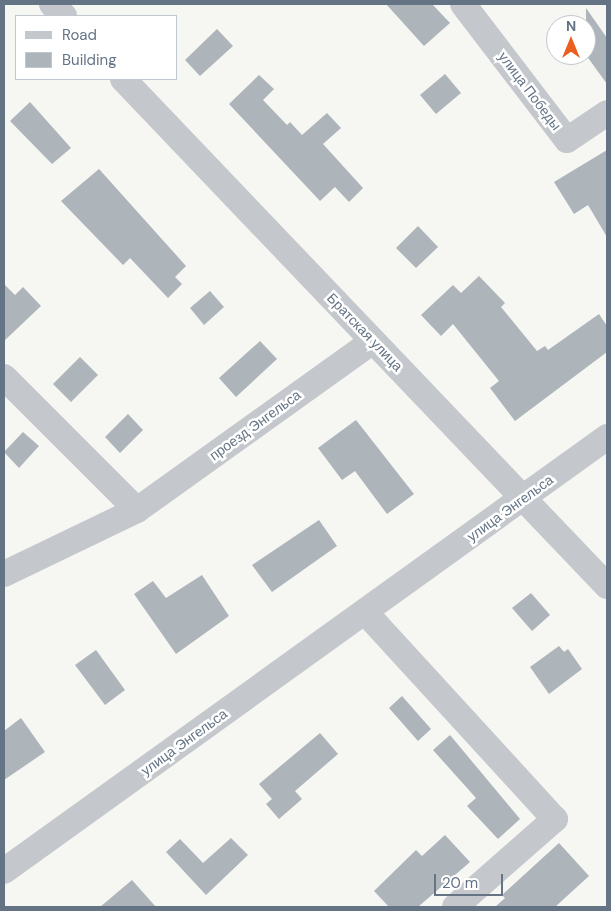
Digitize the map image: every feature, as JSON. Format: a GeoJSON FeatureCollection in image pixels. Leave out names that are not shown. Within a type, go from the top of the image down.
{"type":"FeatureCollection","features":[{"type":"Feature","properties":{"kind":"street"},"geometry":{"type":"LineString","coordinates":[[52,4],[63,15]]}},
{"type":"Feature","properties":{"kind":"street","name":"улица Победы"},"geometry":{"type":"LineString","coordinates":[[463,4],[567,140],[607,113]]}},
{"type":"Feature","properties":{"kind":"street","name":"Братская улица"},"geometry":{"type":"LineString","coordinates":[[125,80],[373,341],[525,497],[607,586]]}},
{"type":"Feature","properties":{"kind":"street","name":"проезд Энгельса"},"geometry":{"type":"LineString","coordinates":[[4,574],[137,510],[373,341]]}},
{"type":"Feature","properties":{"kind":"street"},"geometry":{"type":"LineString","coordinates":[[4,377],[137,510]]}},
{"type":"Feature","properties":{"kind":"street","name":"улица Энгельса"},"geometry":{"type":"LineString","coordinates":[[4,871],[607,437]]}},
{"type":"Feature","properties":{"kind":"street"},"geometry":{"type":"LineString","coordinates":[[364,612],[556,819],[455,907]]}},
{"type":"Feature","properties":{"kind":"building"},"geometry":{"type":"Polygon","coordinates":[[[386,4],[432,4],[450,23],[424,46],[386,4]]]}},
{"type":"Feature","properties":{"kind":"building"},"geometry":{"type":"Polygon","coordinates":[[[586,8],[591,15],[586,15],[586,8]]]}},
{"type":"Feature","properties":{"kind":"building"},"geometry":{"type":"Polygon","coordinates":[[[596,22],[607,38],[607,84],[593,65],[596,65],[596,22]]]}},
{"type":"Feature","properties":{"kind":"building"},"geometry":{"type":"Polygon","coordinates":[[[217,29],[233,46],[200,76],[185,60],[217,29]]]}},
{"type":"Feature","properties":{"kind":"building"},"geometry":{"type":"Polygon","coordinates":[[[445,74],[461,93],[436,114],[420,95],[445,74]]]}},
{"type":"Feature","properties":{"kind":"building"},"geometry":{"type":"Polygon","coordinates":[[[259,75],[274,89],[263,100],[287,125],[290,122],[302,135],[327,113],[341,128],[323,144],[363,188],[349,202],[335,187],[320,201],[229,104],[259,75]]]}},
{"type":"Feature","properties":{"kind":"building"},"geometry":{"type":"Polygon","coordinates":[[[30,102],[71,148],[52,164],[10,121],[30,102]]]}},
{"type":"Feature","properties":{"kind":"building"},"geometry":{"type":"Polygon","coordinates":[[[607,150],[607,237],[588,205],[574,214],[554,182],[607,150]]]}},
{"type":"Feature","properties":{"kind":"building"},"geometry":{"type":"Polygon","coordinates":[[[99,169],[186,266],[175,277],[182,284],[168,298],[130,258],[123,265],[61,201],[99,169]]]}},
{"type":"Feature","properties":{"kind":"building"},"geometry":{"type":"Polygon","coordinates":[[[418,226],[438,247],[416,268],[396,248],[418,226]]]}},
{"type":"Feature","properties":{"kind":"building"},"geometry":{"type":"Polygon","coordinates":[[[479,276],[505,303],[501,307],[537,351],[545,346],[548,350],[599,314],[607,326],[607,352],[515,421],[490,388],[499,381],[453,324],[441,336],[421,315],[453,285],[461,293],[479,276]]]}},
{"type":"Feature","properties":{"kind":"building"},"geometry":{"type":"Polygon","coordinates":[[[4,284],[15,295],[23,287],[41,306],[4,341],[4,284]]]}},
{"type":"Feature","properties":{"kind":"building"},"geometry":{"type":"Polygon","coordinates":[[[210,291],[224,307],[204,325],[190,308],[210,291]]]}},
{"type":"Feature","properties":{"kind":"building"},"geometry":{"type":"Polygon","coordinates":[[[260,341],[277,359],[236,397],[219,378],[260,341]]]}},
{"type":"Feature","properties":{"kind":"building"},"geometry":{"type":"Polygon","coordinates":[[[80,357],[98,375],[71,402],[53,384],[80,357]]]}},
{"type":"Feature","properties":{"kind":"building"},"geometry":{"type":"Polygon","coordinates":[[[128,414],[143,430],[120,453],[105,437],[128,414]]]}},
{"type":"Feature","properties":{"kind":"building"},"geometry":{"type":"Polygon","coordinates":[[[356,420],[414,494],[387,514],[355,471],[342,480],[318,448],[356,420]]]}},
{"type":"Feature","properties":{"kind":"building"},"geometry":{"type":"Polygon","coordinates":[[[23,432],[39,446],[19,468],[4,452],[23,432]]]}},
{"type":"Feature","properties":{"kind":"building"},"geometry":{"type":"Polygon","coordinates":[[[319,520],[337,546],[272,592],[252,565],[319,520]]]}},
{"type":"Feature","properties":{"kind":"building"},"geometry":{"type":"Polygon","coordinates":[[[202,575],[229,616],[176,654],[134,594],[153,581],[166,598],[202,575]]]}},
{"type":"Feature","properties":{"kind":"building"},"geometry":{"type":"Polygon","coordinates":[[[531,593],[550,615],[532,631],[512,608],[531,593]]]}},
{"type":"Feature","properties":{"kind":"building"},"geometry":{"type":"Polygon","coordinates":[[[559,646],[564,652],[568,649],[582,669],[549,694],[530,667],[559,646]]]}},
{"type":"Feature","properties":{"kind":"building"},"geometry":{"type":"Polygon","coordinates":[[[96,650],[125,690],[105,705],[75,665],[96,650]]]}},
{"type":"Feature","properties":{"kind":"building"},"geometry":{"type":"Polygon","coordinates":[[[402,696],[431,729],[418,741],[389,708],[402,696]]]}},
{"type":"Feature","properties":{"kind":"building"},"geometry":{"type":"Polygon","coordinates":[[[21,718],[45,752],[4,780],[4,731],[21,718]]]}},
{"type":"Feature","properties":{"kind":"building"},"geometry":{"type":"Polygon","coordinates":[[[320,733],[338,754],[295,791],[302,799],[279,819],[266,804],[272,799],[259,784],[320,733]]]}},
{"type":"Feature","properties":{"kind":"building"},"geometry":{"type":"Polygon","coordinates":[[[450,735],[520,819],[498,839],[467,806],[476,798],[433,750],[450,735]]]}},
{"type":"Feature","properties":{"kind":"building"},"geometry":{"type":"Polygon","coordinates":[[[445,835],[470,862],[418,907],[389,907],[374,891],[416,850],[422,856],[445,835]]]}},
{"type":"Feature","properties":{"kind":"building"},"geometry":{"type":"Polygon","coordinates":[[[231,838],[248,855],[206,895],[166,852],[180,839],[203,863],[231,838]]]}},
{"type":"Feature","properties":{"kind":"building"},"geometry":{"type":"Polygon","coordinates":[[[559,843],[589,876],[555,907],[495,907],[505,898],[502,895],[559,843]]]}},
{"type":"Feature","properties":{"kind":"building"},"geometry":{"type":"Polygon","coordinates":[[[132,880],[156,907],[100,907],[132,880]]]}}]}
